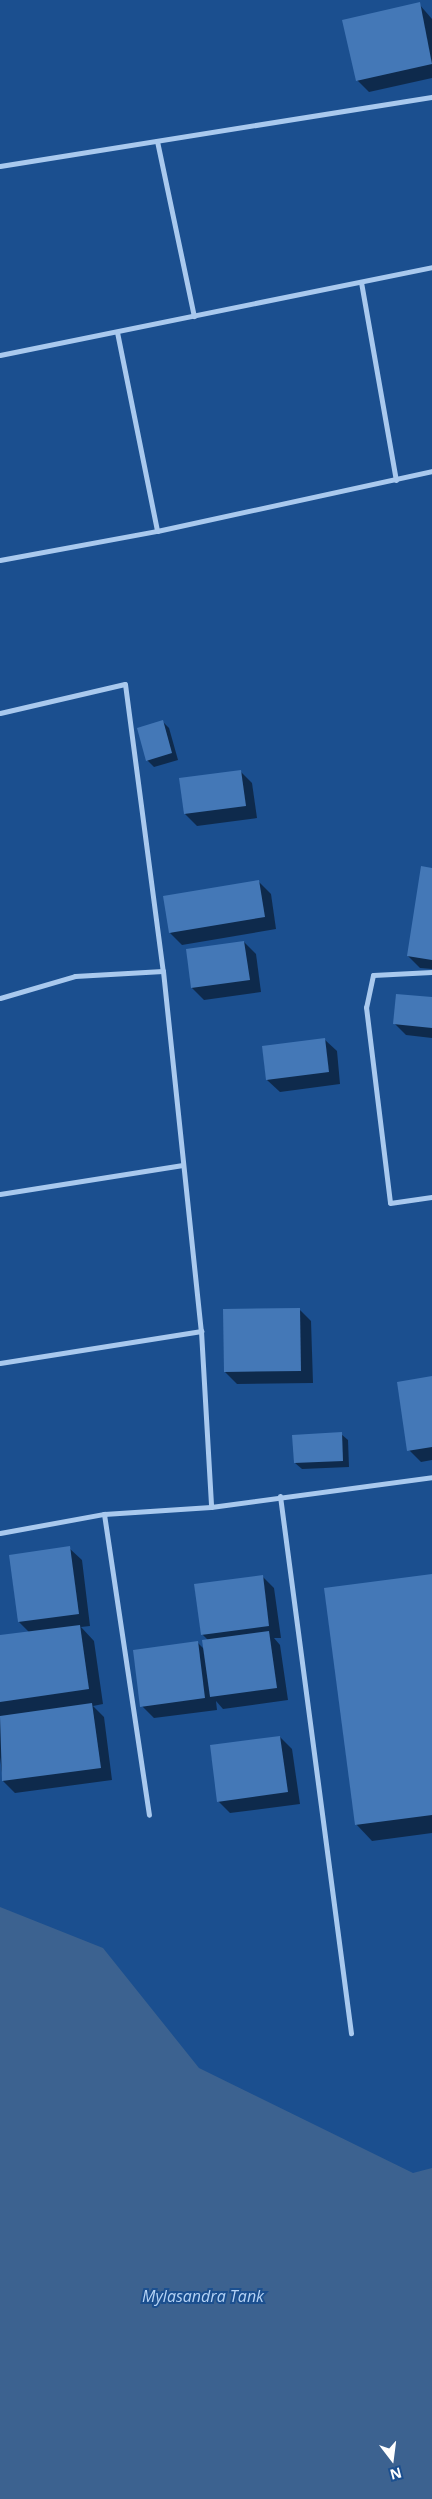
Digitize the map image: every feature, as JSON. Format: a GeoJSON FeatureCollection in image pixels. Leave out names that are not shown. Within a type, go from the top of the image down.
{"type":"FeatureCollection","features":[{"type":"Feature","properties":{"kind":"street"},"geometry":{"type":"LineString","coordinates":[[0,166],[432,97]]}},
{"type":"Feature","properties":{"kind":"street"},"geometry":{"type":"LineString","coordinates":[[157,142],[194,316]]}},
{"type":"Feature","properties":{"kind":"street"},"geometry":{"type":"LineString","coordinates":[[0,356],[432,267]]}},
{"type":"Feature","properties":{"kind":"street"},"geometry":{"type":"LineString","coordinates":[[360,282],[396,480]]}},
{"type":"Feature","properties":{"kind":"street"},"geometry":{"type":"LineString","coordinates":[[117,332],[157,532]]}},
{"type":"Feature","properties":{"kind":"street"},"geometry":{"type":"LineString","coordinates":[[0,560],[157,532],[432,471]]}},
{"type":"Feature","properties":{"kind":"street"},"geometry":{"type":"LineString","coordinates":[[0,713],[125,684],[163,971],[184,1165],[201,1331],[211,1507]]}},
{"type":"Feature","properties":{"kind":"street"},"geometry":{"type":"LineString","coordinates":[[0,998],[75,976],[163,971]]}},
{"type":"Feature","properties":{"kind":"street"},"geometry":{"type":"LineString","coordinates":[[432,972],[373,975],[366,1007],[390,1203],[432,1197]]}},
{"type":"Feature","properties":{"kind":"street"},"geometry":{"type":"LineString","coordinates":[[0,1194],[184,1165]]}},
{"type":"Feature","properties":{"kind":"street"},"geometry":{"type":"LineString","coordinates":[[0,1363],[201,1331]]}},
{"type":"Feature","properties":{"kind":"street"},"geometry":{"type":"LineString","coordinates":[[0,1533],[104,1514],[211,1507],[280,1496],[432,1477]]}},
{"type":"Feature","properties":{"kind":"street"},"geometry":{"type":"LineString","coordinates":[[280,1496],[351,2033]]}},
{"type":"Feature","properties":{"kind":"street"},"geometry":{"type":"LineString","coordinates":[[104,1514],[148,1816]]}},
{"type":"Feature","properties":{"kind":"water","name":"Mylasandra Tank"},"geometry":{"type":"Polygon","coordinates":[[[0,1907],[103,1948],[199,2068],[413,2173],[432,2168],[432,2499],[0,2499],[0,1907]]]}},
{"type":"Feature","properties":{"kind":"building"},"geometry":{"type":"Polygon","coordinates":[[[420,2],[432,64],[356,81],[342,20],[420,2]]]}},
{"type":"Feature","properties":{"kind":"building"},"geometry":{"type":"Polygon","coordinates":[[[163,720],[172,753],[146,761],[137,728],[163,720]]]}},
{"type":"Feature","properties":{"kind":"building"},"geometry":{"type":"Polygon","coordinates":[[[241,770],[246,806],[184,814],[179,778],[241,770]]]}},
{"type":"Feature","properties":{"kind":"building"},"geometry":{"type":"Polygon","coordinates":[[[421,866],[432,868],[432,960],[407,956],[421,866]]]}},
{"type":"Feature","properties":{"kind":"building"},"geometry":{"type":"Polygon","coordinates":[[[259,880],[265,917],[169,933],[163,896],[259,880]]]}},
{"type":"Feature","properties":{"kind":"building"},"geometry":{"type":"Polygon","coordinates":[[[244,941],[250,980],[191,988],[186,949],[244,941]]]}},
{"type":"Feature","properties":{"kind":"building"},"geometry":{"type":"Polygon","coordinates":[[[396,994],[432,997],[432,1028],[393,1024],[396,994]]]}},
{"type":"Feature","properties":{"kind":"building"},"geometry":{"type":"Polygon","coordinates":[[[325,1038],[329,1072],[266,1080],[262,1046],[325,1038]]]}},
{"type":"Feature","properties":{"kind":"building"},"geometry":{"type":"Polygon","coordinates":[[[300,1308],[301,1371],[224,1372],[223,1309],[300,1308]]]}},
{"type":"Feature","properties":{"kind":"building"},"geometry":{"type":"Polygon","coordinates":[[[432,1376],[432,1447],[407,1451],[397,1382],[432,1376]]]}},
{"type":"Feature","properties":{"kind":"building"},"geometry":{"type":"Polygon","coordinates":[[[342,1432],[343,1461],[294,1463],[292,1435],[342,1432]]]}},
{"type":"Feature","properties":{"kind":"building"},"geometry":{"type":"Polygon","coordinates":[[[70,1546],[79,1614],[18,1622],[9,1555],[70,1546]]]}},
{"type":"Feature","properties":{"kind":"building"},"geometry":{"type":"Polygon","coordinates":[[[432,1574],[432,1815],[355,1825],[324,1588],[432,1574]]]}},
{"type":"Feature","properties":{"kind":"building"},"geometry":{"type":"Polygon","coordinates":[[[263,1575],[269,1626],[201,1635],[194,1584],[263,1575]]]}},
{"type":"Feature","properties":{"kind":"building"},"geometry":{"type":"Polygon","coordinates":[[[80,1625],[89,1689],[0,1702],[0,1635],[80,1625]]]}},
{"type":"Feature","properties":{"kind":"building"},"geometry":{"type":"Polygon","coordinates":[[[269,1631],[277,1688],[210,1697],[202,1640],[269,1631]]]}},
{"type":"Feature","properties":{"kind":"building"},"geometry":{"type":"Polygon","coordinates":[[[198,1641],[205,1698],[140,1707],[133,1650],[198,1641]]]}},
{"type":"Feature","properties":{"kind":"building"},"geometry":{"type":"Polygon","coordinates":[[[92,1703],[101,1768],[2,1781],[0,1716],[92,1703]]]}},
{"type":"Feature","properties":{"kind":"building"},"geometry":{"type":"Polygon","coordinates":[[[280,1736],[288,1792],[217,1802],[210,1745],[280,1736]]]}}]}
